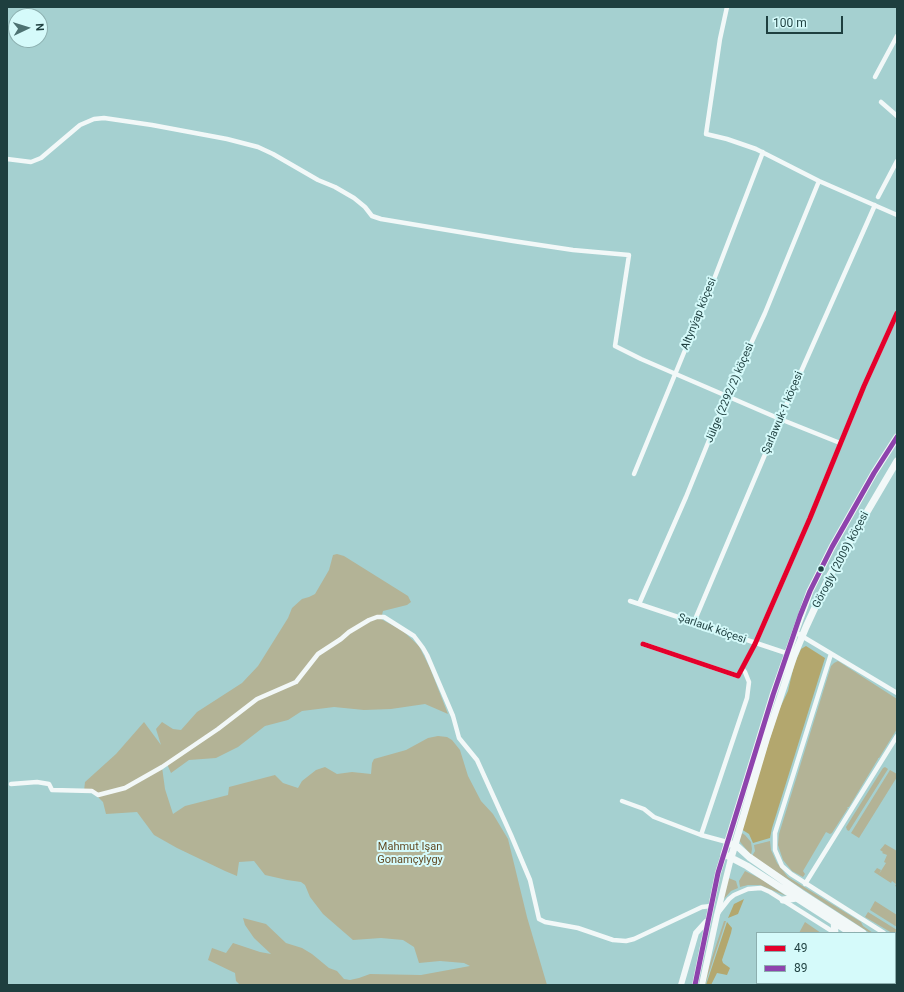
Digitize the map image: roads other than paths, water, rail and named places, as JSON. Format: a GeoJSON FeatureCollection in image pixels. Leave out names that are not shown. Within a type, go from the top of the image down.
{"type":"FeatureCollection","features":[{"type":"Feature","properties":{"kind":"main road","name":"Görogly (2009) köçesi"},"geometry":{"type":"LineString","coordinates":[[702,985],[731,858],[791,655],[795,632],[810,591],[832,547],[874,473],[897,437]]}},
{"type":"Feature","properties":{"kind":"main road","name":"Görogly (2009) köçesi"},"geometry":{"type":"LineString","coordinates":[[695,985],[707,920],[718,873],[773,695],[830,575],[897,462]]}},
{"type":"Feature","properties":{"kind":"main road"},"geometry":{"type":"LineString","coordinates":[[727,842],[861,932]]}},
{"type":"Feature","properties":{"kind":"main road"},"geometry":{"type":"LineString","coordinates":[[724,854],[746,866],[849,932]]}},
{"type":"Feature","properties":{"kind":"main road"},"geometry":{"type":"LineString","coordinates":[[783,900],[796,898]]}},
{"type":"Feature","properties":{"kind":"main road"},"geometry":{"type":"LineString","coordinates":[[681,985],[696,933],[707,920]]}},
{"type":"Feature","properties":{"kind":"main road"},"geometry":{"type":"LineString","coordinates":[[834,922],[835,932]]}},
{"type":"Feature","properties":{"kind":"street"},"geometry":{"type":"LineString","coordinates":[[727,7],[720,39],[706,134],[744,144],[763,152],[819,181],[897,215]]}},
{"type":"Feature","properties":{"kind":"street"},"geometry":{"type":"LineString","coordinates":[[875,78],[897,36]]}},
{"type":"Feature","properties":{"kind":"street"},"geometry":{"type":"LineString","coordinates":[[881,102],[897,116]]}},
{"type":"Feature","properties":{"kind":"street"},"geometry":{"type":"LineString","coordinates":[[7,159],[31,162],[40,158],[80,125],[94,119],[104,118],[152,125],[227,139],[258,147],[318,180],[348,194],[365,207],[372,216],[381,219],[535,245],[629,255],[614,346],[780,419],[840,443]]}},
{"type":"Feature","properties":{"kind":"street","name":"Altynýap köçesi"},"geometry":{"type":"LineString","coordinates":[[634,474],[763,152]]}},
{"type":"Feature","properties":{"kind":"street"},"geometry":{"type":"LineString","coordinates":[[878,197],[897,161]]}},
{"type":"Feature","properties":{"kind":"street","name":"Jülge (2292/2) köçesi"},"geometry":{"type":"LineString","coordinates":[[639,604],[686,497],[727,396],[765,313],[819,181]]}},
{"type":"Feature","properties":{"kind":"street","name":"Şarlawuk-1 köçesi"},"geometry":{"type":"LineString","coordinates":[[694,622],[780,419],[874,205]]}},
{"type":"Feature","properties":{"kind":"street"},"geometry":{"type":"LineString","coordinates":[[642,644],[738,676],[755,644],[897,313]]}},
{"type":"Feature","properties":{"kind":"street","name":"Şarlauk köçesi"},"geometry":{"type":"LineString","coordinates":[[630,601],[791,655]]}},
{"type":"Feature","properties":{"kind":"street"},"geometry":{"type":"LineString","coordinates":[[11,784],[37,782],[48,784],[52,790],[92,791],[98,795],[125,788],[162,767],[218,729],[257,699],[296,682],[318,654],[349,632],[369,620],[377,617],[384,617],[414,636],[427,655],[453,716],[459,738],[477,760],[512,835],[530,880],[539,919],[545,922],[578,928],[613,940],[626,941],[634,939],[702,907],[711,906]]}},
{"type":"Feature","properties":{"kind":"street"},"geometry":{"type":"LineString","coordinates":[[795,632],[897,693]]}},
{"type":"Feature","properties":{"kind":"street"},"geometry":{"type":"LineString","coordinates":[[831,654],[775,833],[775,850],[782,866],[791,874],[882,932]]}},
{"type":"Feature","properties":{"kind":"street"},"geometry":{"type":"LineString","coordinates":[[701,835],[747,698],[749,682],[742,668]]}},
{"type":"Feature","properties":{"kind":"street"},"geometry":{"type":"LineString","coordinates":[[805,884],[897,736]]}},
{"type":"Feature","properties":{"kind":"street"},"geometry":{"type":"LineString","coordinates":[[622,801],[644,809],[654,817],[701,835],[727,842]]}},
{"type":"Feature","properties":{"kind":"street"},"geometry":{"type":"LineString","coordinates":[[717,915],[734,894],[748,889],[761,888],[770,892],[833,932]]}},
{"type":"Feature","properties":{"kind":"park label","name":"Mahmut Işan Gonamçylygy"},"geometry":{"type":"Point","coordinates":[410,853]}}]}
